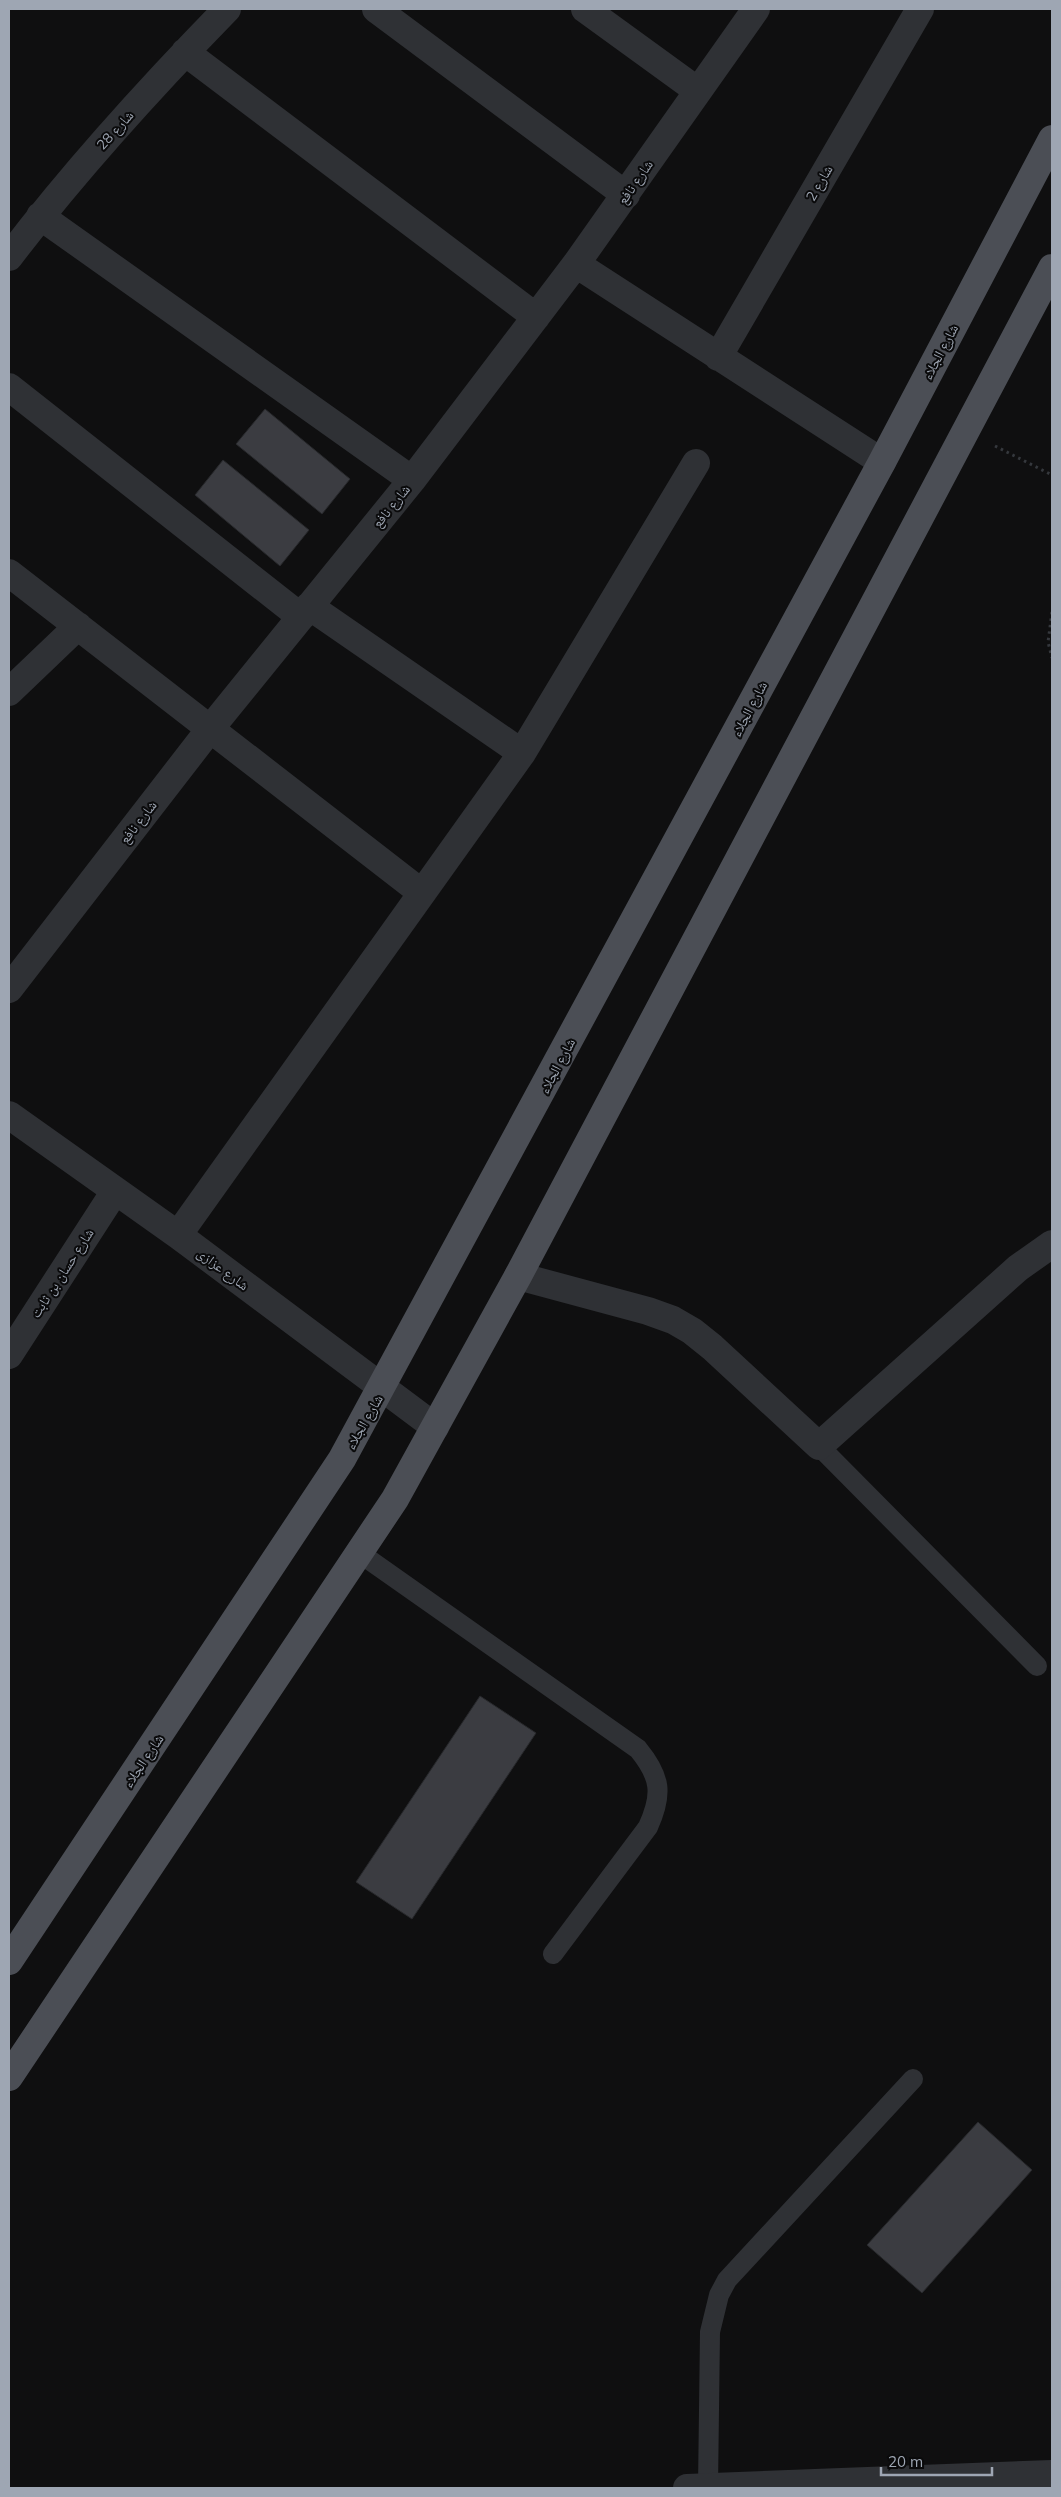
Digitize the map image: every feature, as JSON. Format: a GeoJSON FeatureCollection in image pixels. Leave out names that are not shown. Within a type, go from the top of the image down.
{"type":"FeatureCollection","features":[{"type":"Feature","properties":{"kind":"main road","name":"شارع الجلاء"},"geometry":{"type":"LineString","coordinates":[[13,1945],[298,1528],[342,1459],[383,1388],[882,462],[1052,139]]}},
{"type":"Feature","properties":{"kind":"main road"},"geometry":{"type":"LineString","coordinates":[[9,2077],[361,1554],[395,1499],[518,1276],[1052,268]]}},
{"type":"Feature","properties":{"kind":"street","name":"شارع 28"},"geometry":{"type":"LineString","coordinates":[[9,257],[40,216],[112,132],[227,9]]}},
{"type":"Feature","properties":{"kind":"street"},"geometry":{"type":"LineString","coordinates":[[376,9],[626,195]]}},
{"type":"Feature","properties":{"kind":"street"},"geometry":{"type":"LineString","coordinates":[[585,9],[698,91]]}},
{"type":"Feature","properties":{"kind":"street","name":"شارع نافع"},"geometry":{"type":"LineString","coordinates":[[9,989],[210,729],[412,480],[576,264],[756,9]]}},
{"type":"Feature","properties":{"kind":"street","name":"شارع 2"},"geometry":{"type":"LineString","coordinates":[[718,356],[920,9]]}},
{"type":"Feature","properties":{"kind":"street"},"geometry":{"type":"LineString","coordinates":[[185,52],[536,317]]}},
{"type":"Feature","properties":{"kind":"street"},"geometry":{"type":"LineString","coordinates":[[40,216],[412,480]]}},
{"type":"Feature","properties":{"kind":"street"},"geometry":{"type":"LineString","coordinates":[[576,264],[882,462]]}},
{"type":"Feature","properties":{"kind":"street"},"geometry":{"type":"LineString","coordinates":[[9,387],[305,612],[522,753]]}},
{"type":"Feature","properties":{"kind":"street"},"geometry":{"type":"LineString","coordinates":[[178,1235],[522,753],[696,463]]}},
{"type":"Feature","properties":{"kind":"street"},"geometry":{"type":"LineString","coordinates":[[9,573],[422,893]]}},
{"type":"Feature","properties":{"kind":"street"},"geometry":{"type":"LineString","coordinates":[[9,692],[78,626]]}},
{"type":"Feature","properties":{"kind":"street","name":"شارع عزازى"},"geometry":{"type":"LineString","coordinates":[[9,1115],[178,1235],[435,1427]]}},
{"type":"Feature","properties":{"kind":"street","name":"شارع حسان بن ثابت"},"geometry":{"type":"LineString","coordinates":[[9,1355],[115,1190]]}},
{"type":"Feature","properties":{"kind":"street"},"geometry":{"type":"LineString","coordinates":[[518,1276],[648,1311],[673,1320],[692,1331],[712,1347],[819,1446],[1018,1268],[1052,1244]]}},
{"type":"Feature","properties":{"kind":"street"},"geometry":{"type":"LineString","coordinates":[[698,2488],[858,2485],[1052,2474]]}},
{"type":"Feature","properties":{"kind":"lane"},"geometry":{"type":"LineString","coordinates":[[819,1446],[1037,1666]]}},
{"type":"Feature","properties":{"kind":"lane"},"geometry":{"type":"LineString","coordinates":[[361,1554],[638,1749],[652,1765],[658,1786],[657,1807],[648,1827],[553,1954]]}},
{"type":"Feature","properties":{"kind":"lane"},"geometry":{"type":"LineString","coordinates":[[698,2488],[710,2332],[719,2295],[727,2280],[914,2079]]}},
{"type":"Feature","properties":{"kind":"path"},"geometry":{"type":"LineString","coordinates":[[966,431],[1052,475]]}},
{"type":"Feature","properties":{"kind":"path"},"geometry":{"type":"LineString","coordinates":[[1052,612],[1048,642],[1052,658]]}},
{"type":"Feature","properties":{"kind":"building"},"geometry":{"type":"Polygon","coordinates":[[[265,409],[350,479],[322,514],[236,444],[265,409]]]}},
{"type":"Feature","properties":{"kind":"building"},"geometry":{"type":"Polygon","coordinates":[[[223,460],[309,530],[280,566],[195,495],[223,460]]]}},
{"type":"Feature","properties":{"kind":"building"},"geometry":{"type":"Polygon","coordinates":[[[480,1696],[536,1733],[412,1919],[356,1882],[480,1696]]]}},
{"type":"Feature","properties":{"kind":"building"},"geometry":{"type":"Polygon","coordinates":[[[978,2122],[1032,2170],[922,2293],[867,2245],[978,2122]]]}}]}
